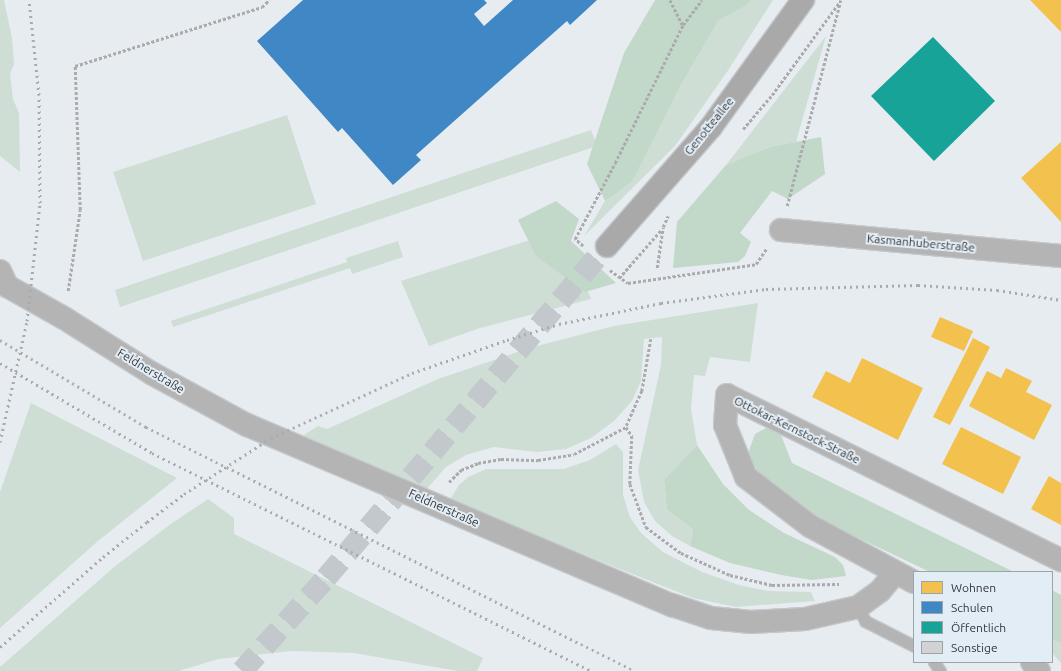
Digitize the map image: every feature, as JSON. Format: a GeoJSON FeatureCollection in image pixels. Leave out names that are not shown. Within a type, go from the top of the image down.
{"type":"FeatureCollection","features":[{"type":"Feature","properties":{"kind":"main road","name":"Genotteallee"},"geometry":{"type":"LineString","coordinates":[[607,246],[711,127],[803,0]]}},
{"type":"Feature","properties":{"kind":"street","name":"Kasmanhuberstraße"},"geometry":{"type":"LineString","coordinates":[[781,230],[1061,256]]}},
{"type":"Feature","properties":{"kind":"street","name":"Feldnerstraße"},"geometry":{"type":"LineString","coordinates":[[0,270],[7,286],[64,318],[153,374],[247,425],[672,605],[711,618],[751,622],[806,619],[858,607],[880,591],[905,578]]}},
{"type":"Feature","properties":{"kind":"street","name":"Ottokar-Kernstock-Straße"},"geometry":{"type":"LineString","coordinates":[[905,578],[810,526],[746,477],[725,425],[727,395],[1061,560]]}},
{"type":"Feature","properties":{"kind":"street"},"geometry":{"type":"LineString","coordinates":[[1033,663],[1039,671]]}},
{"type":"Feature","properties":{"kind":"lane"},"geometry":{"type":"LineString","coordinates":[[858,607],[866,621],[913,645]]}},
{"type":"Feature","properties":{"kind":"path"},"geometry":{"type":"LineString","coordinates":[[64,318],[80,210],[75,66],[262,7],[269,0]]}},
{"type":"Feature","properties":{"kind":"path"},"geometry":{"type":"LineString","coordinates":[[670,0],[683,25]]}},
{"type":"Feature","properties":{"kind":"path"},"geometry":{"type":"LineString","coordinates":[[781,230],[840,2]]}},
{"type":"Feature","properties":{"kind":"path"},"geometry":{"type":"LineString","coordinates":[[619,278],[663,228]]}},
{"type":"Feature","properties":{"kind":"path"},"geometry":{"type":"LineString","coordinates":[[446,485],[461,470],[478,463],[501,459],[538,460],[574,454],[626,427],[642,391],[651,339]]}},
{"type":"Feature","properties":{"kind":"path"},"geometry":{"type":"LineString","coordinates":[[626,427],[632,436],[630,484],[646,527],[681,553],[730,575],[772,585],[846,584]]}},
{"type":"Feature","properties":{"kind":"shaded area"},"geometry":{"type":"Polygon","coordinates":[[[0,0],[4,0],[12,38],[14,64],[10,74],[13,99],[19,113],[20,172],[0,156],[0,0]]]}},
{"type":"Feature","properties":{"kind":"shaded area"},"geometry":{"type":"Polygon","coordinates":[[[751,0],[773,0],[727,72],[675,146],[584,236],[605,201],[632,182],[681,85],[718,21],[747,5],[751,0]]]}},
{"type":"Feature","properties":{"kind":"shaded area"},"geometry":{"type":"Polygon","coordinates":[[[826,36],[796,142],[770,147],[726,165],[826,36]]]}},
{"type":"Feature","properties":{"kind":"shaded area"},"geometry":{"type":"Polygon","coordinates":[[[287,115],[316,204],[143,261],[113,172],[287,115]]]}},
{"type":"Feature","properties":{"kind":"shaded area"},"geometry":{"type":"Polygon","coordinates":[[[591,130],[597,146],[120,307],[115,290],[591,130]]]}},
{"type":"Feature","properties":{"kind":"shaded area"},"geometry":{"type":"Polygon","coordinates":[[[561,230],[591,299],[480,328],[429,346],[401,281],[561,230]]]}},
{"type":"Feature","properties":{"kind":"shaded area"},"geometry":{"type":"Polygon","coordinates":[[[398,241],[403,257],[352,274],[350,268],[173,327],[171,321],[347,262],[346,258],[398,241]]]}},
{"type":"Feature","properties":{"kind":"shaded area"},"geometry":{"type":"Polygon","coordinates":[[[758,303],[750,362],[710,357],[705,376],[694,375],[691,409],[697,445],[664,480],[667,510],[693,529],[690,546],[672,536],[655,521],[644,502],[638,470],[661,365],[662,337],[644,339],[641,381],[632,401],[614,421],[591,438],[566,449],[536,452],[494,447],[466,455],[446,467],[425,491],[301,437],[318,426],[327,429],[438,379],[529,348],[614,326],[758,303]]]}},
{"type":"Feature","properties":{"kind":"shaded area"},"geometry":{"type":"Polygon","coordinates":[[[31,403],[177,478],[98,541],[0,628],[0,492],[31,403]]]}},
{"type":"Feature","properties":{"kind":"shaded area"},"geometry":{"type":"Polygon","coordinates":[[[616,444],[623,452],[623,495],[630,517],[641,533],[663,552],[702,572],[739,585],[768,591],[811,592],[815,601],[736,607],[693,598],[449,501],[459,485],[468,477],[486,469],[564,469],[590,460],[616,444]]]}},
{"type":"Feature","properties":{"kind":"shaded area"},"geometry":{"type":"Polygon","coordinates":[[[208,499],[234,518],[234,534],[483,658],[477,671],[458,671],[354,653],[292,651],[218,659],[179,671],[0,671],[0,667],[114,567],[172,523],[208,499]]]}},
{"type":"Feature","properties":{"kind":"shaded area"},"geometry":{"type":"Polygon","coordinates":[[[1053,639],[1061,643],[1061,663],[1053,654],[1053,639]]]}},
{"type":"Feature","properties":{"kind":"green space"},"geometry":{"type":"Polygon","coordinates":[[[655,0],[751,0],[747,5],[718,21],[681,85],[632,182],[605,201],[587,164],[624,53],[655,0]]]}},
{"type":"Feature","properties":{"kind":"green space"},"geometry":{"type":"Polygon","coordinates":[[[821,137],[825,174],[788,199],[772,191],[740,233],[751,242],[745,256],[738,262],[673,268],[677,222],[726,165],[770,147],[821,137]]]}},
{"type":"Feature","properties":{"kind":"green space"},"geometry":{"type":"Polygon","coordinates":[[[556,201],[579,219],[571,241],[616,283],[585,292],[536,256],[518,220],[556,201]]]}},
{"type":"Feature","properties":{"kind":"green space"},"geometry":{"type":"Polygon","coordinates":[[[766,428],[781,435],[792,463],[1012,571],[928,571],[827,523],[790,501],[760,476],[748,453],[755,434],[766,428]]]}},
{"type":"Feature","properties":{"kind":"green space"},"geometry":{"type":"Polygon","coordinates":[[[697,445],[723,484],[749,510],[784,533],[835,557],[843,565],[846,576],[812,580],[781,575],[730,563],[690,546],[693,529],[667,510],[664,480],[697,445]]]}},
{"type":"Feature","properties":{"kind":"green space"},"geometry":{"type":"Polygon","coordinates":[[[1053,591],[1061,595],[1061,643],[1053,639],[1053,591]]]}},
{"type":"Feature","properties":{"kind":"building: Wohnen"},"geometry":{"type":"Polygon","coordinates":[[[1030,0],[1061,0],[1061,32],[1030,0]]]}},
{"type":"Feature","properties":{"kind":"building: Wohnen"},"geometry":{"type":"Polygon","coordinates":[[[1061,142],[1061,222],[1021,178],[1061,142]]]}},
{"type":"Feature","properties":{"kind":"building: Wohnen"},"geometry":{"type":"Polygon","coordinates":[[[940,317],[973,331],[964,351],[931,337],[940,317]]]}},
{"type":"Feature","properties":{"kind":"building: Wohnen"},"geometry":{"type":"Polygon","coordinates":[[[973,338],[990,347],[950,425],[933,417],[973,338]]]}},
{"type":"Feature","properties":{"kind":"building: Wohnen"},"geometry":{"type":"Polygon","coordinates":[[[862,358],[923,388],[898,440],[812,397],[826,371],[850,383],[862,358]]]}},
{"type":"Feature","properties":{"kind":"building: Wohnen"},"geometry":{"type":"Polygon","coordinates":[[[1006,368],[1032,381],[1026,392],[1052,405],[1034,440],[969,406],[987,371],[1001,378],[1006,368]]]}},
{"type":"Feature","properties":{"kind":"building: Wohnen"},"geometry":{"type":"Polygon","coordinates":[[[961,427],[1021,457],[1003,494],[942,464],[961,427]]]}},
{"type":"Feature","properties":{"kind":"building: Wohnen"},"geometry":{"type":"Polygon","coordinates":[[[1049,476],[1061,483],[1061,525],[1031,509],[1049,476]]]}},
{"type":"Feature","properties":{"kind":"building: Schulen"},"geometry":{"type":"Polygon","coordinates":[[[303,0],[484,0],[487,3],[474,14],[484,26],[513,0],[597,0],[570,25],[567,21],[416,155],[421,160],[393,185],[342,128],[338,132],[257,41],[303,0]]]}},
{"type":"Feature","properties":{"kind":"building: Öffentlich"},"geometry":{"type":"Polygon","coordinates":[[[933,37],[995,101],[934,161],[871,96],[933,37]]]}},
{"type":"Feature","properties":{"kind":"building: Sonstige"},"geometry":{"type":"Polygon","coordinates":[[[579,291],[580,299],[565,302],[564,295],[579,291]]]}},
{"type":"Feature","properties":{"kind":"tunnel"},"geometry":{"type":"LineString","coordinates":[[242,671],[326,578],[607,246]]}},
{"type":"Feature","properties":{"kind":"railway"},"geometry":{"type":"LineString","coordinates":[[0,442],[27,321],[40,203],[39,95],[29,0]]}},
{"type":"Feature","properties":{"kind":"railway"},"geometry":{"type":"LineString","coordinates":[[0,647],[103,557],[147,522],[184,494],[271,438],[412,373],[507,340],[559,324],[661,303],[766,289],[918,285],[997,290],[1061,300]]}},
{"type":"Feature","properties":{"kind":"railway"},"geometry":{"type":"LineString","coordinates":[[0,340],[146,427],[635,671]]}},
{"type":"Feature","properties":{"kind":"railway"},"geometry":{"type":"LineString","coordinates":[[0,363],[152,453],[591,671]]}}]}
